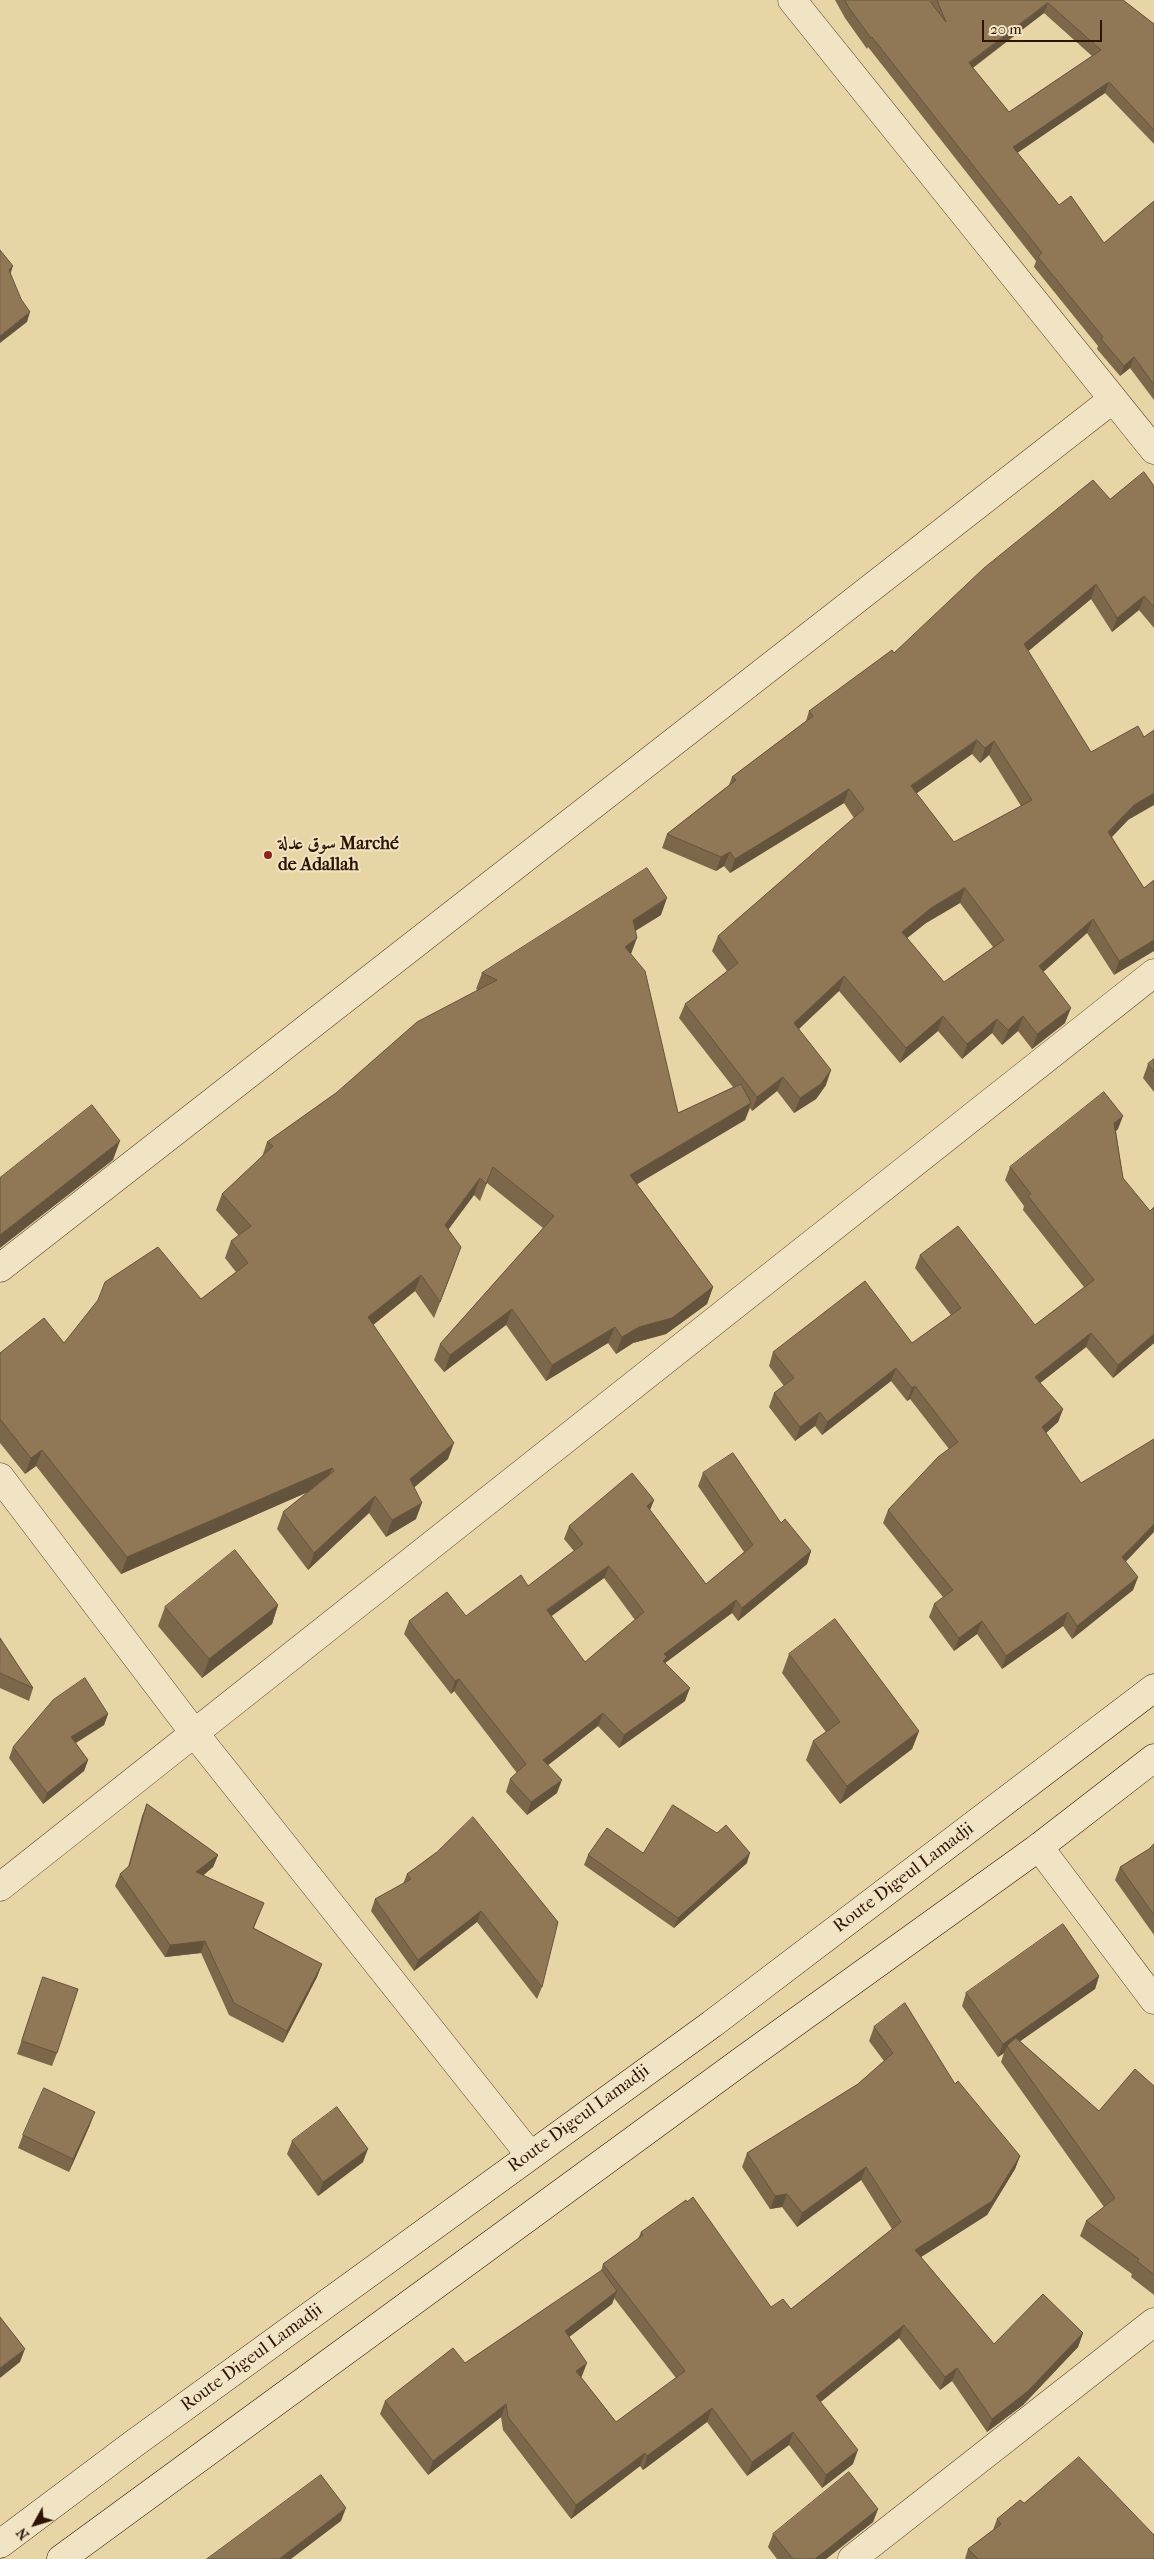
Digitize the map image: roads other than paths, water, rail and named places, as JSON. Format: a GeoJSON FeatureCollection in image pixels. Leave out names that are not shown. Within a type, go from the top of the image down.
{"type":"FeatureCollection","features":[{"type":"Feature","properties":{"kind":"street"},"geometry":{"type":"LineString","coordinates":[[792,0],[1154,450]]}},
{"type":"Feature","properties":{"kind":"street"},"geometry":{"type":"LineString","coordinates":[[0,1268],[1113,400]]}},
{"type":"Feature","properties":{"kind":"street"},"geometry":{"type":"LineString","coordinates":[[0,1887],[1154,973]]}},
{"type":"Feature","properties":{"kind":"street"},"geometry":{"type":"LineString","coordinates":[[0,1477],[195,1734],[530,2155]]}},
{"type":"Feature","properties":{"kind":"street","name":"Route Digeul Lamadji"},"geometry":{"type":"LineString","coordinates":[[0,2544],[720,2018],[1154,1688]]}},
{"type":"Feature","properties":{"kind":"street"},"geometry":{"type":"LineString","coordinates":[[75,2555],[178,2476],[751,2054],[1039,1848],[1154,1758]]}},
{"type":"Feature","properties":{"kind":"street"},"geometry":{"type":"LineString","coordinates":[[1039,1848],[1154,2000]]}},
{"type":"Feature","properties":{"kind":"street"},"geometry":{"type":"LineString","coordinates":[[852,2559],[1154,2322]]}},
{"type":"Feature","properties":{"kind":"place","name":"سوق عدلة Marché de Adallah"},"geometry":{"type":"Point","coordinates":[268,855]}}]}
